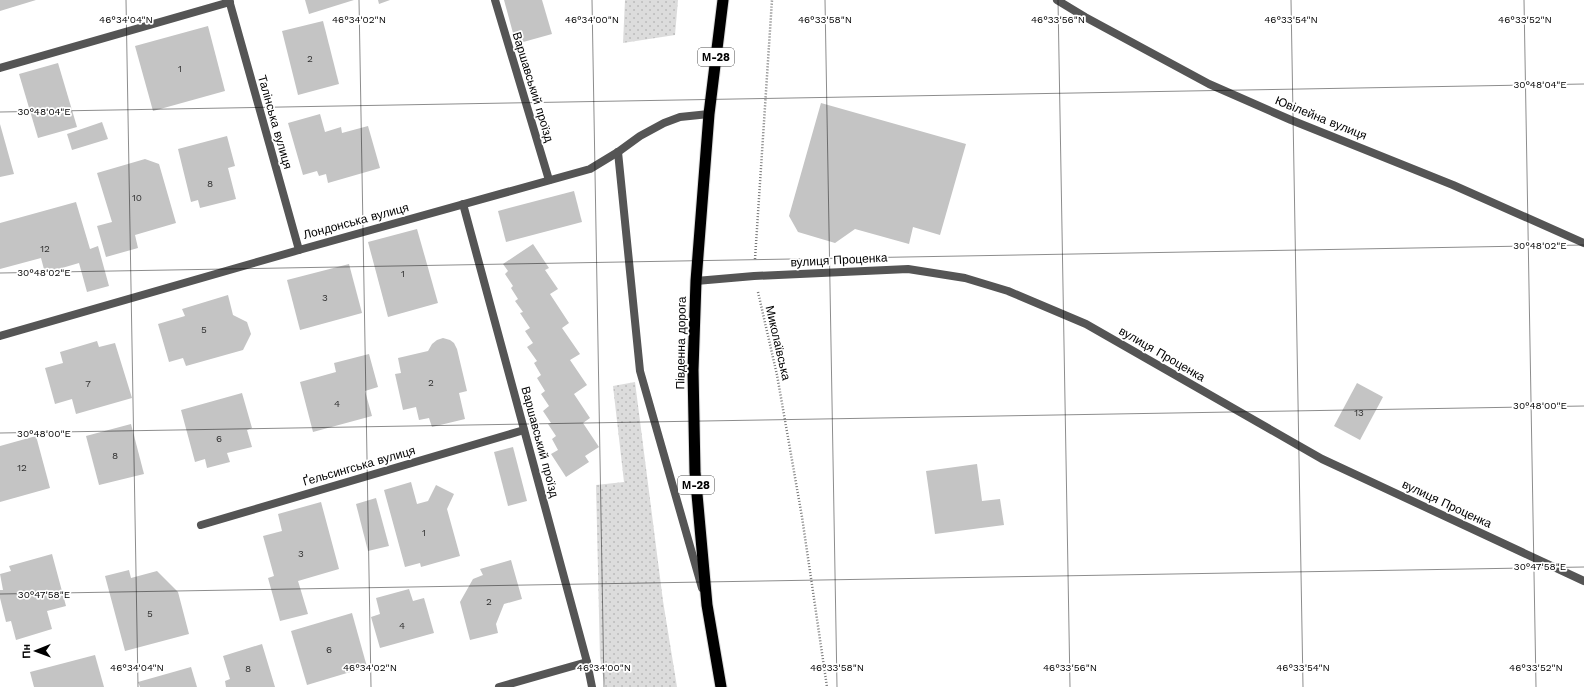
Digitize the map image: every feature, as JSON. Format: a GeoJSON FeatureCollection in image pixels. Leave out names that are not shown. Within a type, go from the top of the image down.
{"type":"FeatureCollection","features":[{"type":"Feature","properties":{"kind":"highway","name":"Південна дорога"},"geometry":{"type":"LineString","coordinates":[[721,687],[707,605],[695,472],[693,370],[696,282],[709,114],[723,0]]}},
{"type":"Feature","properties":{"kind":"street","name":"Варшавський проїзд"},"geometry":{"type":"LineString","coordinates":[[495,0],[549,180]]}},
{"type":"Feature","properties":{"kind":"street","name":"Ювілейна вулиця"},"geometry":{"type":"LineString","coordinates":[[1057,0],[1085,17],[1209,84],[1291,120],[1453,185],[1584,243]]}},
{"type":"Feature","properties":{"kind":"street"},"geometry":{"type":"LineString","coordinates":[[0,68],[229,1]]}},
{"type":"Feature","properties":{"kind":"street","name":"Талінська вулиця"},"geometry":{"type":"LineString","coordinates":[[229,1],[298,250]]}},
{"type":"Feature","properties":{"kind":"street","name":"Лондонська вулиця"},"geometry":{"type":"LineString","coordinates":[[0,336],[298,250],[590,169],[618,152],[640,136],[664,123],[680,117],[709,114]]}},
{"type":"Feature","properties":{"kind":"street"},"geometry":{"type":"LineString","coordinates":[[618,152],[640,371],[707,605]]}},
{"type":"Feature","properties":{"kind":"street","name":"Варшавський проїзд"},"geometry":{"type":"LineString","coordinates":[[464,204],[587,662],[592,687]]}},
{"type":"Feature","properties":{"kind":"street","name":"вулиця Проценка"},"geometry":{"type":"LineString","coordinates":[[696,282],[754,276],[908,269],[965,278],[1008,291],[1086,324],[1322,459],[1584,581]]}},
{"type":"Feature","properties":{"kind":"street","name":"Ґельсингська вулиця"},"geometry":{"type":"LineString","coordinates":[[201,525],[524,430]]}},
{"type":"Feature","properties":{"kind":"street"},"geometry":{"type":"LineString","coordinates":[[499,687],[587,662]]}},
{"type":"Feature","properties":{"kind":"path","name":"Миколаївська"},"geometry":{"type":"LineString","coordinates":[[772,0],[754,276],[777,375],[795,477],[827,687]]}},
{"type":"Feature","properties":{"kind":"shaded area"},"geometry":{"type":"Polygon","coordinates":[[[625,0],[678,0],[675,35],[623,43],[625,0]]]}},
{"type":"Feature","properties":{"kind":"shaded area"},"geometry":{"type":"Polygon","coordinates":[[[635,382],[663,601],[677,687],[605,687],[600,658],[596,485],[624,482],[613,386],[635,382]]]}},
{"type":"Feature","properties":{"kind":"building"},"geometry":{"type":"Polygon","coordinates":[[[0,0],[36,0],[0,11],[0,0]]]}},
{"type":"Feature","properties":{"kind":"building"},"geometry":{"type":"Polygon","coordinates":[[[305,0],[354,0],[309,14],[305,0]]]}},
{"type":"Feature","properties":{"kind":"building"},"geometry":{"type":"Polygon","coordinates":[[[378,0],[390,0],[379,4],[378,0]]]}},
{"type":"Feature","properties":{"kind":"building"},"geometry":{"type":"Polygon","coordinates":[[[504,0],[542,0],[552,34],[516,44],[504,0]]]}},
{"type":"Feature","properties":{"kind":"building"},"geometry":{"type":"Polygon","coordinates":[[[323,21],[339,84],[298,95],[282,31],[323,21]]]}},
{"type":"Feature","properties":{"kind":"building"},"geometry":{"type":"Polygon","coordinates":[[[208,26],[225,91],[153,111],[135,46],[208,26]]]}},
{"type":"Feature","properties":{"kind":"building"},"geometry":{"type":"Polygon","coordinates":[[[58,63],[77,127],[38,138],[19,74],[58,63]]]}},
{"type":"Feature","properties":{"kind":"building"},"geometry":{"type":"Polygon","coordinates":[[[821,103],[966,144],[940,235],[913,227],[909,244],[855,229],[835,243],[798,232],[789,216],[821,103]]]}},
{"type":"Feature","properties":{"kind":"building"},"geometry":{"type":"Polygon","coordinates":[[[320,114],[325,132],[341,127],[342,133],[368,126],[380,168],[328,183],[326,174],[319,176],[317,171],[303,175],[288,123],[320,114]]]}},
{"type":"Feature","properties":{"kind":"building"},"geometry":{"type":"Polygon","coordinates":[[[102,122],[108,139],[72,150],[67,134],[102,122]]]}},
{"type":"Feature","properties":{"kind":"building"},"geometry":{"type":"Polygon","coordinates":[[[0,124],[14,174],[0,177],[0,124]]]}},
{"type":"Feature","properties":{"kind":"building"},"geometry":{"type":"Polygon","coordinates":[[[227,136],[235,166],[228,168],[236,199],[200,208],[198,200],[191,202],[178,149],[227,136]]]}},
{"type":"Feature","properties":{"kind":"building"},"geometry":{"type":"Polygon","coordinates":[[[145,159],[159,164],[176,223],[135,235],[138,248],[106,257],[97,226],[112,222],[97,173],[145,159]]]}},
{"type":"Feature","properties":{"kind":"building"},"geometry":{"type":"Polygon","coordinates":[[[574,191],[582,222],[506,242],[498,211],[574,191]]]}},
{"type":"Feature","properties":{"kind":"building"},"geometry":{"type":"Polygon","coordinates":[[[76,202],[90,249],[98,246],[109,286],[87,292],[79,263],[45,273],[41,258],[0,269],[0,223],[76,202]]]}},
{"type":"Feature","properties":{"kind":"building"},"geometry":{"type":"Polygon","coordinates":[[[417,229],[438,303],[388,317],[368,242],[417,229]]]}},
{"type":"Feature","properties":{"kind":"building"},"geometry":{"type":"Polygon","coordinates":[[[533,244],[549,268],[545,270],[558,289],[550,294],[569,323],[562,328],[580,354],[570,360],[587,385],[574,394],[590,418],[583,423],[599,447],[585,456],[589,462],[566,477],[551,454],[558,450],[552,439],[556,436],[548,424],[551,423],[543,411],[549,406],[541,394],[545,391],[537,378],[541,375],[534,363],[537,361],[527,347],[533,343],[525,331],[530,328],[520,313],[523,312],[515,301],[518,299],[511,288],[513,286],[505,274],[508,271],[503,264],[533,244]]]}},
{"type":"Feature","properties":{"kind":"building"},"geometry":{"type":"Polygon","coordinates":[[[349,264],[362,313],[300,330],[287,280],[349,264]]]}},
{"type":"Feature","properties":{"kind":"building"},"geometry":{"type":"Polygon","coordinates":[[[228,295],[233,315],[247,322],[251,334],[243,350],[186,366],[183,358],[169,362],[158,324],[185,316],[182,309],[228,295]]]}},
{"type":"Feature","properties":{"kind":"building"},"geometry":{"type":"Polygon","coordinates":[[[443,338],[454,343],[457,349],[467,391],[459,393],[465,419],[432,427],[429,418],[419,420],[416,407],[403,410],[395,374],[401,373],[398,358],[428,351],[432,344],[443,338]]]}},
{"type":"Feature","properties":{"kind":"building"},"geometry":{"type":"Polygon","coordinates":[[[97,341],[99,347],[115,343],[132,398],[76,414],[72,399],[55,404],[45,368],[63,363],[60,352],[97,341]]]}},
{"type":"Feature","properties":{"kind":"building"},"geometry":{"type":"Polygon","coordinates":[[[369,354],[378,387],[365,391],[372,416],[313,432],[300,382],[336,372],[334,363],[369,354]]]}},
{"type":"Feature","properties":{"kind":"building"},"geometry":{"type":"Polygon","coordinates":[[[1357,383],[1383,397],[1360,440],[1334,426],[1357,383]]]}},
{"type":"Feature","properties":{"kind":"building"},"geometry":{"type":"Polygon","coordinates":[[[242,393],[252,428],[247,430],[252,447],[227,453],[230,462],[207,468],[205,459],[195,462],[181,410],[242,393]]]}},
{"type":"Feature","properties":{"kind":"building"},"geometry":{"type":"Polygon","coordinates":[[[131,424],[144,474],[99,485],[86,436],[131,424]]]}},
{"type":"Feature","properties":{"kind":"building"},"geometry":{"type":"Polygon","coordinates":[[[36,436],[50,488],[0,502],[0,446],[36,436]]]}},
{"type":"Feature","properties":{"kind":"building"},"geometry":{"type":"Polygon","coordinates":[[[513,447],[527,501],[508,506],[494,452],[513,447]]]}},
{"type":"Feature","properties":{"kind":"building"},"geometry":{"type":"Polygon","coordinates":[[[977,464],[982,501],[1000,499],[1004,525],[935,534],[926,471],[977,464]]]}},
{"type":"Feature","properties":{"kind":"building"},"geometry":{"type":"Polygon","coordinates":[[[411,482],[417,504],[428,501],[436,485],[454,494],[447,509],[460,556],[421,567],[420,563],[405,567],[384,490],[411,482]]]}},
{"type":"Feature","properties":{"kind":"building"},"geometry":{"type":"Polygon","coordinates":[[[376,498],[389,546],[368,551],[356,504],[376,498]]]}},
{"type":"Feature","properties":{"kind":"building"},"geometry":{"type":"Polygon","coordinates":[[[321,502],[339,569],[298,581],[308,614],[280,621],[268,578],[274,576],[263,536],[282,531],[278,514],[321,502]]]}},
{"type":"Feature","properties":{"kind":"building"},"geometry":{"type":"Polygon","coordinates":[[[52,554],[66,606],[47,611],[52,629],[16,640],[11,621],[6,622],[0,598],[0,590],[3,590],[0,574],[11,571],[9,566],[52,554]]]}},
{"type":"Feature","properties":{"kind":"building"},"geometry":{"type":"Polygon","coordinates":[[[511,560],[522,599],[504,604],[496,624],[498,633],[470,640],[460,602],[473,579],[483,575],[480,569],[511,560]]]}},
{"type":"Feature","properties":{"kind":"building"},"geometry":{"type":"Polygon","coordinates":[[[129,570],[131,578],[157,571],[178,592],[189,634],[125,651],[105,576],[129,570]]]}},
{"type":"Feature","properties":{"kind":"building"},"geometry":{"type":"Polygon","coordinates":[[[409,589],[413,601],[424,598],[434,633],[380,648],[371,617],[380,614],[376,598],[409,589]]]}},
{"type":"Feature","properties":{"kind":"building"},"geometry":{"type":"Polygon","coordinates":[[[352,613],[367,667],[307,685],[291,631],[352,613]]]}},
{"type":"Feature","properties":{"kind":"building"},"geometry":{"type":"Polygon","coordinates":[[[262,644],[275,687],[226,687],[225,681],[230,679],[223,656],[262,644]]]}},
{"type":"Feature","properties":{"kind":"building"},"geometry":{"type":"Polygon","coordinates":[[[95,655],[104,687],[34,687],[30,672],[95,655]]]}},
{"type":"Feature","properties":{"kind":"building"},"geometry":{"type":"Polygon","coordinates":[[[191,667],[197,687],[140,687],[138,682],[191,667]]]}}]}
